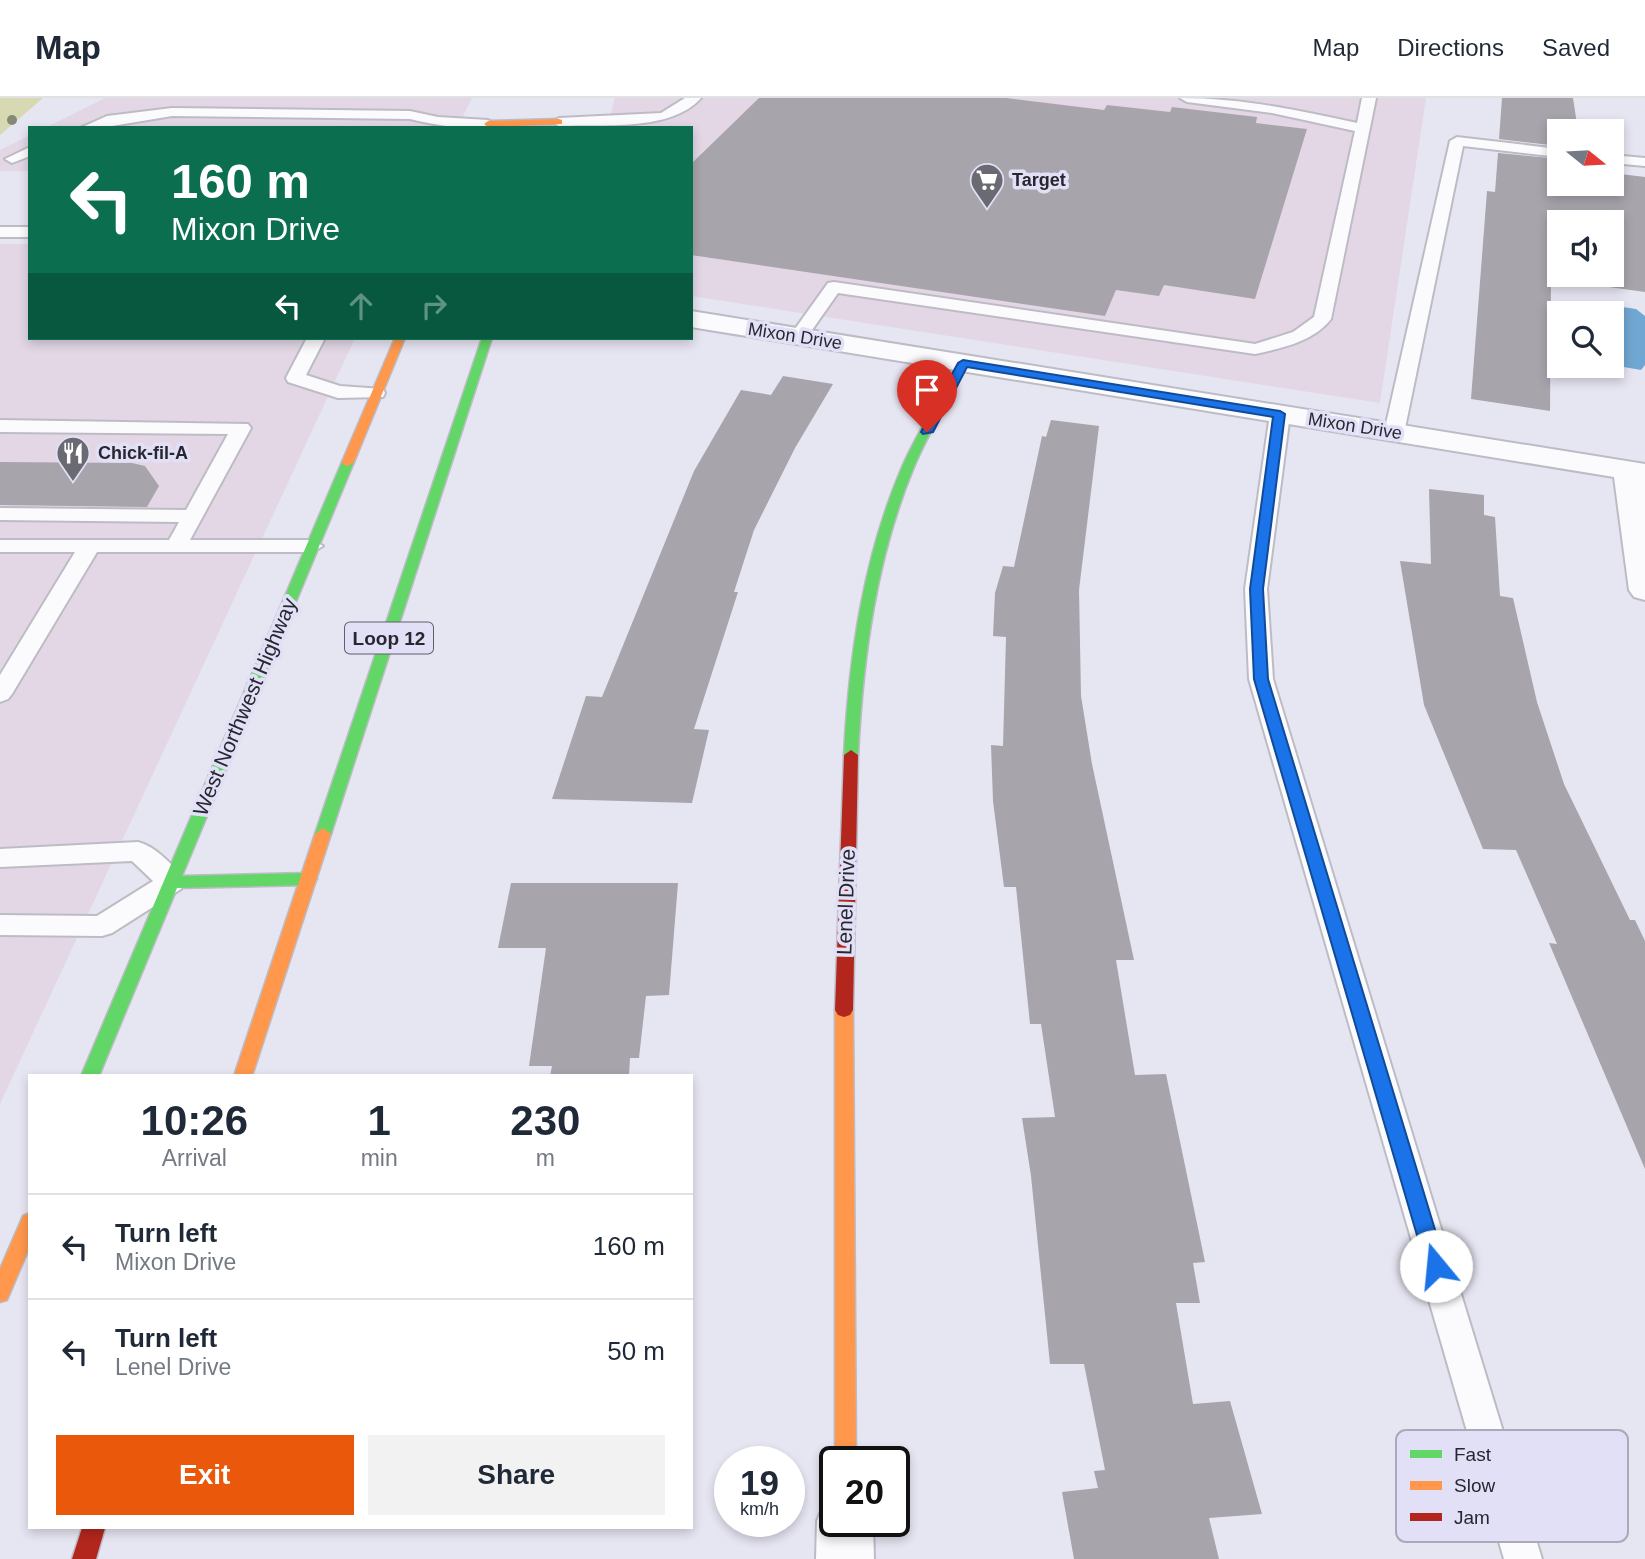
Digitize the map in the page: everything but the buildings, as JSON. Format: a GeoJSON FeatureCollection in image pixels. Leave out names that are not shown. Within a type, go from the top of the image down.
{"type":"FeatureCollection","features":[{"type":"Feature","properties":{"kind":"main road"},"geometry":{"type":"LineString","coordinates":[[487,126],[496,107]]}},
{"type":"Feature","properties":{"kind":"main road"},"geometry":{"type":"LineString","coordinates":[[487,126],[559,120]]}},
{"type":"Feature","properties":{"kind":"main road","name":"West Northwest Highway"},"geometry":{"type":"LineString","coordinates":[[91,1074],[399,340]]}},
{"type":"Feature","properties":{"kind":"main road","name":"Loop 12"},"geometry":{"type":"LineString","coordinates":[[244,1074],[486,340]]}},
{"type":"Feature","properties":{"kind":"main road","name":"Lenel Drive"},"geometry":{"type":"LineString","coordinates":[[845,1446],[844,960],[853,696],[874,575],[902,481],[963,363]]}},
{"type":"Feature","properties":{"kind":"main road"},"geometry":{"type":"LineString","coordinates":[[172,882],[309,879]]}},
{"type":"Feature","properties":{"kind":"main road"},"geometry":{"type":"LineString","coordinates":[[0,1293],[28,1227]]}},
{"type":"Feature","properties":{"kind":"main road"},"geometry":{"type":"LineString","coordinates":[[83,1559],[94,1529]]}},
{"type":"Feature","properties":{"kind":"street","name":"Mixon Drive"},"geometry":{"type":"LineString","coordinates":[[693,319],[1637,472]]}},
{"type":"Feature","properties":{"kind":"street"},"geometry":{"type":"LineString","coordinates":[[1637,472],[1645,590]]}},
{"type":"Feature","properties":{"kind":"street"},"geometry":{"type":"LineString","coordinates":[[845,1537],[845,1559]]}},
{"type":"Feature","properties":{"kind":"lane"},"geometry":{"type":"LineString","coordinates":[[559,120],[662,117],[674,113],[694,98]]}},
{"type":"Feature","properties":{"kind":"lane"},"geometry":{"type":"LineString","coordinates":[[1187,98],[1272,109],[1363,129]]}},
{"type":"Feature","properties":{"kind":"lane"},"geometry":{"type":"LineString","coordinates":[[799,336],[834,287],[1255,349],[1285,342],[1308,332],[1322,319],[1369,98]]}},
{"type":"Feature","properties":{"kind":"lane"},"geometry":{"type":"LineString","coordinates":[[92,126],[107,120],[172,112],[410,115],[487,126]]}},
{"type":"Feature","properties":{"kind":"lane"},"geometry":{"type":"LineString","coordinates":[[1394,433],[1457,141],[1547,152]]}},
{"type":"Feature","properties":{"kind":"lane"},"geometry":{"type":"LineString","coordinates":[[12,159],[28,153]]}},
{"type":"Feature","properties":{"kind":"lane"},"geometry":{"type":"LineString","coordinates":[[1624,160],[1645,162]]}},
{"type":"Feature","properties":{"kind":"lane"},"geometry":{"type":"LineString","coordinates":[[2,234],[28,232]]}},
{"type":"Feature","properties":{"kind":"lane"},"geometry":{"type":"LineString","coordinates":[[315,340],[295,378],[338,392],[376,393]]}},
{"type":"Feature","properties":{"kind":"lane"},"geometry":{"type":"LineString","coordinates":[[1280,414],[1256,589],[1261,679],[1485,1430]]}},
{"type":"Feature","properties":{"kind":"lane"},"geometry":{"type":"LineString","coordinates":[[6,427],[241,428],[176,546]]}},
{"type":"Feature","properties":{"kind":"lane"},"geometry":{"type":"LineString","coordinates":[[0,514],[193,516]]}},
{"type":"Feature","properties":{"kind":"lane"},"geometry":{"type":"LineString","coordinates":[[0,546],[313,546]]}},
{"type":"Feature","properties":{"kind":"lane"},"geometry":{"type":"LineString","coordinates":[[0,694],[90,546]]}},
{"type":"Feature","properties":{"kind":"lane"},"geometry":{"type":"LineString","coordinates":[[0,858],[138,850],[172,882],[102,926],[0,925]]}},
{"type":"Feature","properties":{"kind":"lane"},"geometry":{"type":"LineString","coordinates":[[1518,1542],[1523,1559]]}},
{"type":"Feature","properties":{"kind":"shaded area"},"geometry":{"type":"Polygon","coordinates":[[[105,98],[472,98],[458,126],[49,126],[105,98]]]}},
{"type":"Feature","properties":{"kind":"shaded area"},"geometry":{"type":"Polygon","coordinates":[[[615,98],[1426,98],[1380,403],[693,296],[693,126],[608,126],[615,98]]]}},
{"type":"Feature","properties":{"kind":"shaded area"},"geometry":{"type":"Polygon","coordinates":[[[28,136],[28,171],[0,171],[0,150],[28,136]]]}},
{"type":"Feature","properties":{"kind":"shaded area"},"geometry":{"type":"Polygon","coordinates":[[[0,244],[28,244],[28,340],[354,340],[0,1104],[0,244]]]}},
{"type":"Feature","properties":{"kind":"green space"},"geometry":{"type":"Polygon","coordinates":[[[0,98],[43,98],[0,135],[0,98]]]}},
{"type":"Feature","properties":{"kind":"water"},"geometry":{"type":"Polygon","coordinates":[[[1624,307],[1636,309],[1645,316],[1645,365],[1641,370],[1624,367],[1624,307]]]}},
{"type":"Feature","properties":{"kind":"traffic: fast"},"geometry":{"type":"LineString","coordinates":[[323,834],[486,340]]}},
{"type":"Feature","properties":{"kind":"traffic: fast"},"geometry":{"type":"LineString","coordinates":[[851,755],[865,617],[890,515],[908,467],[963,363]]}},
{"type":"Feature","properties":{"kind":"traffic: fast"},"geometry":{"type":"LineString","coordinates":[[91,1074],[348,462]]}},
{"type":"Feature","properties":{"kind":"traffic: fast"},"geometry":{"type":"LineString","coordinates":[[171,882],[309,879]]}},
{"type":"Feature","properties":{"kind":"traffic: slow"},"geometry":{"type":"LineString","coordinates":[[488,124],[559,122]]}},
{"type":"Feature","properties":{"kind":"traffic: slow"},"geometry":{"type":"LineString","coordinates":[[348,462],[399,340]]}},
{"type":"Feature","properties":{"kind":"traffic: slow"},"geometry":{"type":"LineString","coordinates":[[244,1074],[323,834]]}},
{"type":"Feature","properties":{"kind":"traffic: slow"},"geometry":{"type":"LineString","coordinates":[[844,1010],[845,1446]]}},
{"type":"Feature","properties":{"kind":"traffic: slow"},"geometry":{"type":"LineString","coordinates":[[0,1293],[28,1227]]}},
{"type":"Feature","properties":{"kind":"traffic: jam"},"geometry":{"type":"LineString","coordinates":[[844,1010],[851,755]]}},
{"type":"Feature","properties":{"kind":"traffic: jam"},"geometry":{"type":"LineString","coordinates":[[84,1559],[94,1529]]}},
{"type":"Feature","properties":{"kind":"place","name":"Target"},"geometry":{"type":"Point","coordinates":[987,210]}},
{"type":"Feature","properties":{"kind":"place","name":"Chick-fil-A"},"geometry":{"type":"Point","coordinates":[73,483]}},
{"type":"Feature","properties":{"kind":"route"},"geometry":{"type":"LineString","coordinates":[[927,432],[963,363],[1280,414],[1256,589],[1261,679],[1436,1266]]}}]}
